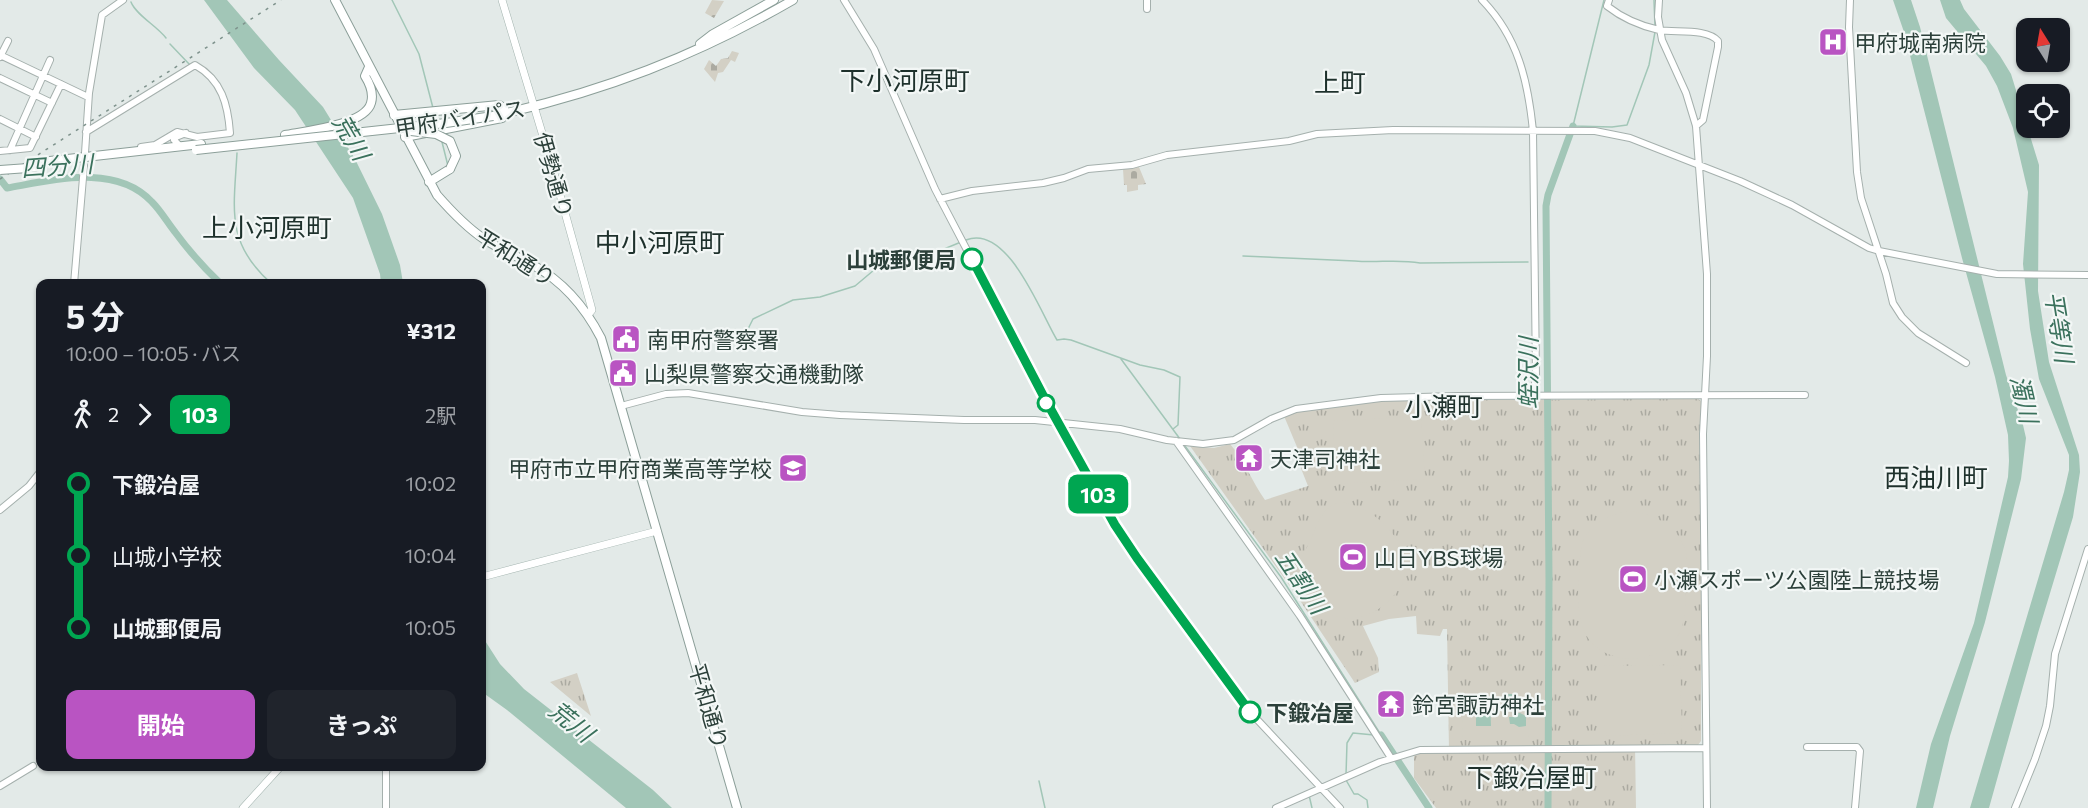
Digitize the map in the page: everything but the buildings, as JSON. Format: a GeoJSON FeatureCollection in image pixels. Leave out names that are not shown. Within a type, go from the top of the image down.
{"type":"FeatureCollection","features":[{"type":"Feature","properties":{"kind":"highway","name":"平和通り"},"geometry":{"type":"LineString","coordinates":[[335,0],[436,195],[459,220],[484,239],[552,277],[573,296],[588,315],[601,338],[737,808]]}},
{"type":"Feature","properties":{"kind":"highway"},"geometry":{"type":"LineString","coordinates":[[704,45],[713,34],[774,0]]}},
{"type":"Feature","properties":{"kind":"highway","name":"甲府バイパス"},"geometry":{"type":"LineString","coordinates":[[756,18],[783,0]]}},
{"type":"Feature","properties":{"kind":"highway","name":"甲府バイパス"},"geometry":{"type":"LineString","coordinates":[[0,165],[41,164],[356,133],[446,123],[532,106],[704,45],[793,0]]}},
{"type":"Feature","properties":{"kind":"highway"},"geometry":{"type":"LineString","coordinates":[[704,45],[721,44],[800,0]]}},
{"type":"Feature","properties":{"kind":"highway"},"geometry":{"type":"LineString","coordinates":[[285,135],[333,126],[362,115],[371,104],[372,93],[365,76],[369,67]]}},
{"type":"Feature","properties":{"kind":"highway"},"geometry":{"type":"LineString","coordinates":[[394,115],[499,105],[504,108]]}},
{"type":"Feature","properties":{"kind":"highway"},"geometry":{"type":"LineString","coordinates":[[405,137],[525,113],[532,106]]}},
{"type":"Feature","properties":{"kind":"highway","name":"甲府バイパス"},"geometry":{"type":"LineString","coordinates":[[0,170],[121,153],[180,146],[199,147],[285,135],[493,113],[504,108],[532,106]]}},
{"type":"Feature","properties":{"kind":"highway"},"geometry":{"type":"LineString","coordinates":[[356,133],[361,136],[416,131],[441,135],[450,141],[456,156],[450,169],[429,182]]}},
{"type":"Feature","properties":{"kind":"main road","name":"伊勢通り"},"geometry":{"type":"LineString","coordinates":[[502,0],[591,306],[592,310],[588,315]]}},
{"type":"Feature","properties":{"kind":"main road"},"geometry":{"type":"LineString","coordinates":[[486,576],[657,531]]}},
{"type":"Feature","properties":{"kind":"main road"},"geometry":{"type":"LineString","coordinates":[[243,808],[276,771]]}},
{"type":"Feature","properties":{"kind":"street"},"geometry":{"type":"LineString","coordinates":[[84,153],[88,97],[102,15],[123,0]]}},
{"type":"Feature","properties":{"kind":"street"},"geometry":{"type":"LineString","coordinates":[[844,0],[874,49],[940,199],[1067,438],[1127,543],[1262,727],[1340,808]]}},
{"type":"Feature","properties":{"kind":"street"},"geometry":{"type":"LineString","coordinates":[[1147,0],[1147,9]]}},
{"type":"Feature","properties":{"kind":"street"},"geometry":{"type":"LineString","coordinates":[[1482,0],[1501,23],[1515,48],[1523,68],[1529,98],[1533,131],[1536,377],[1533,396]]}},
{"type":"Feature","properties":{"kind":"street"},"geometry":{"type":"LineString","coordinates":[[1609,0],[1607,6],[1613,11],[1657,29],[1706,34],[1715,37],[1718,41],[1703,120],[1696,126]]}},
{"type":"Feature","properties":{"kind":"street"},"geometry":{"type":"LineString","coordinates":[[1659,0],[1657,29],[1686,93],[1696,126],[1707,274],[1707,356],[1703,440],[1707,808]]}},
{"type":"Feature","properties":{"kind":"street"},"geometry":{"type":"LineString","coordinates":[[1850,0],[1849,27],[1857,172],[1861,198],[1893,303],[1902,317],[1918,333],[1966,363]]}},
{"type":"Feature","properties":{"kind":"street"},"geometry":{"type":"LineString","coordinates":[[8,41],[0,56],[88,97]]}},
{"type":"Feature","properties":{"kind":"street"},"geometry":{"type":"LineString","coordinates":[[10,150],[36,96],[50,60]]}},
{"type":"Feature","properties":{"kind":"street"},"geometry":{"type":"LineString","coordinates":[[86,132],[195,65],[211,77],[221,90],[227,108],[230,133],[205,137],[177,132],[154,145],[132,148],[121,153]]}},
{"type":"Feature","properties":{"kind":"street"},"geometry":{"type":"LineString","coordinates":[[0,78],[52,104]]}},
{"type":"Feature","properties":{"kind":"street"},"geometry":{"type":"LineString","coordinates":[[0,152],[30,148],[61,84]]}},
{"type":"Feature","properties":{"kind":"street"},"geometry":{"type":"LineString","coordinates":[[0,119],[36,137]]}},
{"type":"Feature","properties":{"kind":"street"},"geometry":{"type":"LineString","coordinates":[[940,199],[972,191],[1043,183],[1082,171],[1132,165],[1167,155],[1289,141],[1317,134],[1383,130],[1595,131],[1619,135],[1700,165],[1792,204],[1869,248],[1879,251],[1997,274],[2088,275]]}},
{"type":"Feature","properties":{"kind":"street"},"geometry":{"type":"LineString","coordinates":[[180,146],[174,140],[186,133]]}},
{"type":"Feature","properties":{"kind":"street"},"geometry":{"type":"LineString","coordinates":[[74,279],[84,166]]}},
{"type":"Feature","properties":{"kind":"street"},"geometry":{"type":"LineString","coordinates":[[621,406],[666,394],[688,393],[810,413],[964,420],[1027,420],[1120,429],[1180,442],[1203,444],[1234,440],[1280,414],[1296,409],[1350,401],[1418,396],[1805,395]]}},
{"type":"Feature","properties":{"kind":"street"},"geometry":{"type":"LineString","coordinates":[[1067,438],[1069,430],[1090,427]]}},
{"type":"Feature","properties":{"kind":"street"},"geometry":{"type":"LineString","coordinates":[[1180,442],[1300,616],[1376,735],[1394,757]]}},
{"type":"Feature","properties":{"kind":"street"},"geometry":{"type":"LineString","coordinates":[[0,510],[29,486],[36,477]]}},
{"type":"Feature","properties":{"kind":"street"},"geometry":{"type":"LineString","coordinates":[[2015,808],[2046,726],[2055,654],[2088,549]]}},
{"type":"Feature","properties":{"kind":"street"},"geometry":{"type":"LineString","coordinates":[[1807,747],[1857,747],[1860,751],[1855,808]]}},
{"type":"Feature","properties":{"kind":"street"},"geometry":{"type":"LineString","coordinates":[[1276,808],[1394,757],[1420,750],[1706,748]]}},
{"type":"Feature","properties":{"kind":"street"},"geometry":{"type":"LineString","coordinates":[[0,786],[33,766]]}},
{"type":"Feature","properties":{"kind":"street"},"geometry":{"type":"LineString","coordinates":[[386,771],[386,808]]}},
{"type":"Feature","properties":{"kind":"green space"},"geometry":{"type":"Polygon","coordinates":[[[712,0],[724,1],[714,18],[705,13],[712,0]]]}},
{"type":"Feature","properties":{"kind":"green space"},"geometry":{"type":"Polygon","coordinates":[[[732,51],[739,53],[735,62],[731,60],[723,72],[718,73],[715,82],[704,69],[709,60],[716,66],[721,59],[728,58],[732,51]]]}},
{"type":"Feature","properties":{"kind":"green space"},"geometry":{"type":"Polygon","coordinates":[[[1139,167],[1146,184],[1138,185],[1138,190],[1127,192],[1123,169],[1139,167]]]}},
{"type":"Feature","properties":{"kind":"green space"},"geometry":{"type":"Polygon","coordinates":[[[1697,398],[1701,401],[1701,741],[1698,745],[1635,745],[1636,808],[1436,808],[1414,778],[1414,753],[1449,751],[1447,629],[1443,629],[1440,636],[1417,634],[1416,616],[1389,619],[1363,626],[1378,658],[1379,672],[1355,683],[1297,596],[1190,446],[1214,448],[1230,444],[1265,500],[1308,486],[1294,451],[1297,447],[1284,416],[1308,409],[1384,400],[1697,398]]]}},
{"type":"Feature","properties":{"kind":"green space"},"geometry":{"type":"Polygon","coordinates":[[[1421,416],[1425,479],[1336,484],[1333,421],[1421,416]]]}},
{"type":"Feature","properties":{"kind":"green space","name":"山日YBS球場"},"geometry":{"type":"Polygon","coordinates":[[[1339,502],[1364,509],[1386,525],[1401,547],[1404,559],[1405,572],[1401,587],[1380,608],[1367,615],[1354,618],[1328,613],[1317,606],[1308,597],[1299,570],[1302,558],[1322,516],[1339,502]]]}},
{"type":"Feature","properties":{"kind":"green space","name":"小瀬スポーツ公園陸上競技場"},"geometry":{"type":"Polygon","coordinates":[[[1629,511],[1649,516],[1667,525],[1680,539],[1687,559],[1685,612],[1679,633],[1665,649],[1632,659],[1620,658],[1597,648],[1584,631],[1578,598],[1580,554],[1586,535],[1605,518],[1629,511]]]}},
{"type":"Feature","properties":{"kind":"green space"},"geometry":{"type":"Polygon","coordinates":[[[1680,665],[1682,733],[1603,736],[1603,666],[1680,665]]]}},
{"type":"Feature","properties":{"kind":"green space"},"geometry":{"type":"Polygon","coordinates":[[[577,673],[591,716],[550,682],[577,673]]]}},
{"type":"Feature","properties":{"kind":"green space"},"geometry":{"type":"Polygon","coordinates":[[[1462,688],[1528,688],[1529,740],[1463,740],[1462,688]]]}},
{"type":"Feature","properties":{"kind":"shaded area"},"geometry":{"type":"Polygon","coordinates":[[[204,0],[227,0],[323,107],[355,159],[382,214],[400,265],[402,279],[381,279],[353,198],[295,110],[254,68],[204,0]]]}},
{"type":"Feature","properties":{"kind":"shaded area"},"geometry":{"type":"Polygon","coordinates":[[[1893,0],[1911,0],[1920,27],[2006,375],[2026,438],[2021,479],[1985,622],[1950,736],[1933,808],[1916,808],[1931,744],[1974,623],[2008,477],[2008,435],[1995,377],[1904,32],[1893,0]]]}},
{"type":"Feature","properties":{"kind":"shaded area"},"geometry":{"type":"Polygon","coordinates":[[[1940,0],[1960,0],[1964,9],[2000,56],[2011,74],[2016,90],[2016,138],[2031,138],[2039,165],[2038,291],[2049,362],[2079,455],[2080,472],[2073,517],[1989,808],[1970,808],[2064,492],[2069,470],[2069,455],[2039,379],[2030,329],[2023,264],[2028,192],[2013,128],[1997,86],[1986,66],[1946,18],[1940,0]]]}},
{"type":"Feature","properties":{"kind":"shaded area"},"geometry":{"type":"Polygon","coordinates":[[[486,642],[500,664],[524,689],[653,790],[672,808],[626,808],[486,695],[486,642]]]}},
{"type":"Feature","properties":{"kind":"shaded area"},"geometry":{"type":"Polygon","coordinates":[[[1508,694],[1518,694],[1518,709],[1509,709],[1508,694]]]}},
{"type":"Feature","properties":{"kind":"shaded area"},"geometry":{"type":"Polygon","coordinates":[[[1476,697],[1490,697],[1491,726],[1476,726],[1476,697]]]}},
{"type":"Feature","properties":{"kind":"shaded area"},"geometry":{"type":"Polygon","coordinates":[[[1517,713],[1526,716],[1526,726],[1519,727],[1510,724],[1509,717],[1517,713]]]}},
{"type":"Feature","properties":{"kind":"waterway"},"geometry":{"type":"LineString","coordinates":[[392,0],[419,54],[433,108]]}},
{"type":"Feature","properties":{"kind":"waterway","name":"蛭沢川"},"geometry":{"type":"LineString","coordinates":[[1604,0],[1573,126],[1627,125],[1649,65],[1655,32]]}},
{"type":"Feature","properties":{"kind":"waterway","name":"蛭沢川"},"geometry":{"type":"LineString","coordinates":[[1654,0],[1655,27]]}},
{"type":"Feature","properties":{"kind":"waterway"},"geometry":{"type":"LineString","coordinates":[[131,2],[137,11],[166,38]]}},
{"type":"Feature","properties":{"kind":"waterway"},"geometry":{"type":"LineString","coordinates":[[170,44],[190,65]]}},
{"type":"Feature","properties":{"kind":"waterway","name":"蛭沢川"},"geometry":{"type":"LineString","coordinates":[[1548,808],[1546,206],[1573,126]]}},
{"type":"Feature","properties":{"kind":"waterway"},"geometry":{"type":"LineString","coordinates":[[442,142],[448,166]]}},
{"type":"Feature","properties":{"kind":"waterway"},"geometry":{"type":"LineString","coordinates":[[237,153],[234,208],[239,239],[246,254],[267,279]]}},
{"type":"Feature","properties":{"kind":"waterway","name":"四分川"},"geometry":{"type":"LineString","coordinates":[[0,179],[7,188],[83,177],[121,182],[137,190],[155,205],[191,253],[216,279]]}},
{"type":"Feature","properties":{"kind":"waterway"},"geometry":{"type":"LineString","coordinates":[[966,240],[981,238],[996,245],[1009,257],[1032,292],[1057,340],[1071,340],[1180,377],[1178,425],[1173,429]]}},
{"type":"Feature","properties":{"kind":"waterway"},"geometry":{"type":"LineString","coordinates":[[743,339],[753,319],[793,300],[820,297],[855,286],[874,270],[910,263],[961,242]]}},
{"type":"Feature","properties":{"kind":"waterway"},"geometry":{"type":"LineString","coordinates":[[1243,256],[1420,263],[1528,262]]}},
{"type":"Feature","properties":{"kind":"waterway","name":"五割川"},"geometry":{"type":"LineString","coordinates":[[1121,359],[1180,439]]}},
{"type":"Feature","properties":{"kind":"waterway","name":"五割川"},"geometry":{"type":"LineString","coordinates":[[1185,446],[1281,577],[1381,735],[1379,735]]}},
{"type":"Feature","properties":{"kind":"waterway","name":"五割川"},"geometry":{"type":"LineString","coordinates":[[1346,775],[1347,743],[1353,733],[1374,735]]}},
{"type":"Feature","properties":{"kind":"waterway"},"geometry":{"type":"LineString","coordinates":[[1381,735],[1429,808]]}},
{"type":"Feature","properties":{"kind":"waterway","name":"五割川"},"geometry":{"type":"LineString","coordinates":[[1346,780],[1354,794],[1367,800],[1368,808]]}},
{"type":"Feature","properties":{"kind":"waterway"},"geometry":{"type":"LineString","coordinates":[[1039,781],[1045,808]]}},
{"type":"Feature","properties":{"kind":"waterway","name":"五割川"},"geometry":{"type":"LineString","coordinates":[[1309,795],[1312,808]]}},
{"type":"Feature","properties":{"kind":"railway"},"geometry":{"type":"LineString","coordinates":[[0,179],[281,0]]}},
{"type":"Feature","properties":{"kind":"bus line","name":"103"},"geometry":{"type":"LineString","coordinates":[[972,259],[1045,399],[1115,525],[1250,712]]}},
{"type":"Feature","properties":{"kind":"place","name":"甲府城南病院"},"geometry":{"type":"Point","coordinates":[1833,42]}},
{"type":"Feature","properties":{"kind":"place","name":"山城郵便局"},"geometry":{"type":"Point","coordinates":[972,259]}},
{"type":"Feature","properties":{"kind":"place","name":"南甲府警察署"},"geometry":{"type":"Point","coordinates":[626,339]}},
{"type":"Feature","properties":{"kind":"place","name":"山梨県警察交通機動隊"},"geometry":{"type":"Point","coordinates":[623,373]}},
{"type":"Feature","properties":{"kind":"place","name":"天津司神社"},"geometry":{"type":"Point","coordinates":[1249,458]}},
{"type":"Feature","properties":{"kind":"place","name":"甲府市立甲府商業高等学校"},"geometry":{"type":"Point","coordinates":[793,468]}},
{"type":"Feature","properties":{"kind":"place","name":"山日YBS球場"},"geometry":{"type":"Point","coordinates":[1353,557]}},
{"type":"Feature","properties":{"kind":"place","name":"小瀬スポーツ公園陸上競技場"},"geometry":{"type":"Point","coordinates":[1633,579]}},
{"type":"Feature","properties":{"kind":"place","name":"鈴宮諏訪神社"},"geometry":{"type":"Point","coordinates":[1391,704]}},
{"type":"Feature","properties":{"kind":"place","name":"下鍛冶屋"},"geometry":{"type":"Point","coordinates":[1250,712]}},
{"type":"Feature","properties":{"kind":"district","name":"下小河原町"},"geometry":{"type":"Point","coordinates":[905,79]}},
{"type":"Feature","properties":{"kind":"district","name":"上町"},"geometry":{"type":"Point","coordinates":[1340,81]}},
{"type":"Feature","properties":{"kind":"district","name":"上小河原町"},"geometry":{"type":"Point","coordinates":[267,226]}},
{"type":"Feature","properties":{"kind":"district","name":"中小河原町"},"geometry":{"type":"Point","coordinates":[660,241]}},
{"type":"Feature","properties":{"kind":"district","name":"小瀬町"},"geometry":{"type":"Point","coordinates":[1444,405]}},
{"type":"Feature","properties":{"kind":"district","name":"西油川町"},"geometry":{"type":"Point","coordinates":[1936,476]}},
{"type":"Feature","properties":{"kind":"district","name":"下鍛冶屋町"},"geometry":{"type":"Point","coordinates":[1532,776]}},
{"type":"Feature","properties":{"kind":"water label","name":"荒川"},"geometry":{"type":"Point","coordinates":[352,137]}},
{"type":"Feature","properties":{"kind":"water label","name":"平等川"},"geometry":{"type":"Point","coordinates":[2060,327]}},
{"type":"Feature","properties":{"kind":"water label","name":"濁川"},"geometry":{"type":"Point","coordinates":[2025,399]}},
{"type":"Feature","properties":{"kind":"water label","name":"荒川"},"geometry":{"type":"Point","coordinates":[572,721]}}]}
